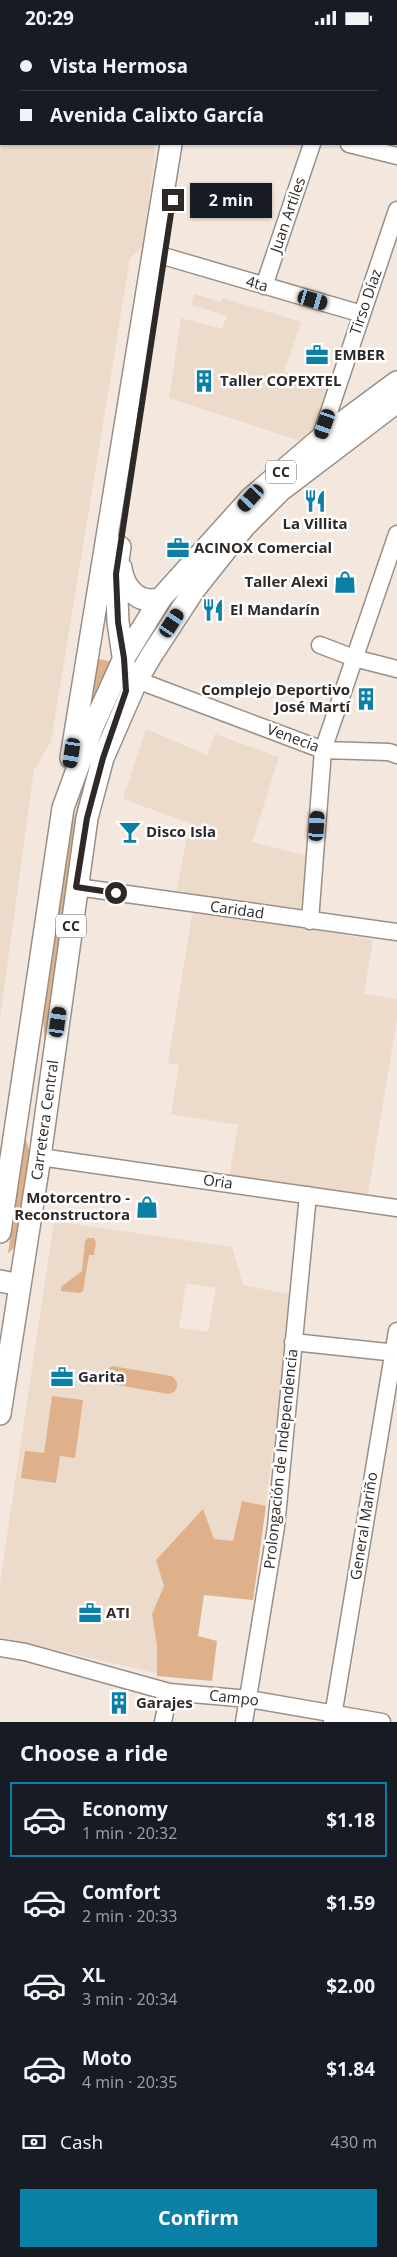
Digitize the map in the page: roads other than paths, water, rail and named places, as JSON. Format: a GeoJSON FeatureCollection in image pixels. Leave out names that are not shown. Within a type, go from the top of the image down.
{"type":"FeatureCollection","features":[{"type":"Feature","properties":{"kind":"main road"},"geometry":{"type":"LineString","coordinates":[[103,758],[126,691],[124,658],[118,622],[116,584],[119,549],[159,255],[170,145]]}},
{"type":"Feature","properties":{"kind":"main road"},"geometry":{"type":"LineString","coordinates":[[63,808],[88,653],[159,255],[182,145]]}},
{"type":"Feature","properties":{"kind":"main road","name":"Carretera Central"},"geometry":{"type":"LineString","coordinates":[[256,503],[280,491],[397,382]]}},
{"type":"Feature","properties":{"kind":"main road","name":"Carretera Central"},"geometry":{"type":"LineString","coordinates":[[0,1414],[10,1283],[40,1157],[76,887],[87,818],[103,758],[137,680],[151,656],[186,583],[256,503],[320,439],[397,402]]}},
{"type":"Feature","properties":{"kind":"main road"},"geometry":{"type":"LineString","coordinates":[[119,549],[123,578],[127,588],[136,596],[146,599],[154,601],[161,598]]}},
{"type":"Feature","properties":{"kind":"main road","name":"Carretera Central"},"geometry":{"type":"LineString","coordinates":[[0,1232],[4,1182],[63,808],[93,726],[124,658],[161,598],[186,583]]}},
{"type":"Feature","properties":{"kind":"main road"},"geometry":{"type":"LineString","coordinates":[[88,653],[133,659],[151,656]]}},
{"type":"Feature","properties":{"kind":"main road"},"geometry":{"type":"LineString","coordinates":[[33,1007],[37,1059],[28,1134],[30,1144],[40,1157]]}},
{"type":"Feature","properties":{"kind":"street","name":"Juan Artiles"},"geometry":{"type":"LineString","coordinates":[[264,285],[312,145]]}},
{"type":"Feature","properties":{"kind":"street"},"geometry":{"type":"LineString","coordinates":[[353,145],[397,156]]}},
{"type":"Feature","properties":{"kind":"street","name":"Tirso Díaz"},"geometry":{"type":"LineString","coordinates":[[320,439],[397,210]]}},
{"type":"Feature","properties":{"kind":"street","name":"4ta"},"geometry":{"type":"LineString","coordinates":[[159,255],[362,314]]}},
{"type":"Feature","properties":{"kind":"street"},"geometry":{"type":"LineString","coordinates":[[335,393],[355,422]]}},
{"type":"Feature","properties":{"kind":"street"},"geometry":{"type":"LineString","coordinates":[[310,921],[323,750],[397,534]]}},
{"type":"Feature","properties":{"kind":"street"},"geometry":{"type":"LineString","coordinates":[[320,645],[354,658],[397,669]]}},
{"type":"Feature","properties":{"kind":"street","name":"Venecia"},"geometry":{"type":"LineString","coordinates":[[137,680],[323,750],[389,752],[397,755]]}},
{"type":"Feature","properties":{"kind":"street","name":"Caridad"},"geometry":{"type":"LineString","coordinates":[[76,887],[397,932]]}},
{"type":"Feature","properties":{"kind":"street","name":"Oria"},"geometry":{"type":"LineString","coordinates":[[40,1157],[397,1208]]}},
{"type":"Feature","properties":{"kind":"street","name":"Prolongación de Independencia"},"geometry":{"type":"LineString","coordinates":[[244,1722],[276,1527],[308,1195]]}},
{"type":"Feature","properties":{"kind":"street","name":"General Mariño"},"geometry":{"type":"LineString","coordinates":[[333,1717],[397,1331]]}},
{"type":"Feature","properties":{"kind":"street"},"geometry":{"type":"LineString","coordinates":[[293,1342],[387,1352],[395,1349]]}},
{"type":"Feature","properties":{"kind":"street","name":"Campo"},"geometry":{"type":"LineString","coordinates":[[0,1647],[25,1652],[169,1692],[249,1699],[333,1717],[382,1722]]}},
{"type":"Feature","properties":{"kind":"street"},"geometry":{"type":"LineString","coordinates":[[163,1722],[169,1692]]}},
{"type":"Feature","properties":{"kind":"place","name":"EMBER"},"geometry":{"type":"Point","coordinates":[317,355]}},
{"type":"Feature","properties":{"kind":"place","name":"Taller COPEXTEL"},"geometry":{"type":"Point","coordinates":[204,381]}},
{"type":"Feature","properties":{"kind":"place","name":"La Villita"},"geometry":{"type":"Point","coordinates":[315,501]}},
{"type":"Feature","properties":{"kind":"place","name":"ACINOX Comercial"},"geometry":{"type":"Point","coordinates":[178,548]}},
{"type":"Feature","properties":{"kind":"place","name":"Taller Alexi"},"geometry":{"type":"Point","coordinates":[345,582]}},
{"type":"Feature","properties":{"kind":"place","name":"El Mandarín"},"geometry":{"type":"Point","coordinates":[213,610]}},
{"type":"Feature","properties":{"kind":"place","name":"Complejo Deportivo José Martí"},"geometry":{"type":"Point","coordinates":[366,699]}},
{"type":"Feature","properties":{"kind":"place","name":"Disco Isla"},"geometry":{"type":"Point","coordinates":[130,832]}},
{"type":"Feature","properties":{"kind":"place","name":"Motorcentro - Reconstructora"},"geometry":{"type":"Point","coordinates":[147,1207]}},
{"type":"Feature","properties":{"kind":"place","name":"Garita"},"geometry":{"type":"Point","coordinates":[62,1377]}},
{"type":"Feature","properties":{"kind":"place","name":"ATI"},"geometry":{"type":"Point","coordinates":[90,1613]}},
{"type":"Feature","properties":{"kind":"place","name":"Garajes"},"geometry":{"type":"Point","coordinates":[119,1703]}}]}
